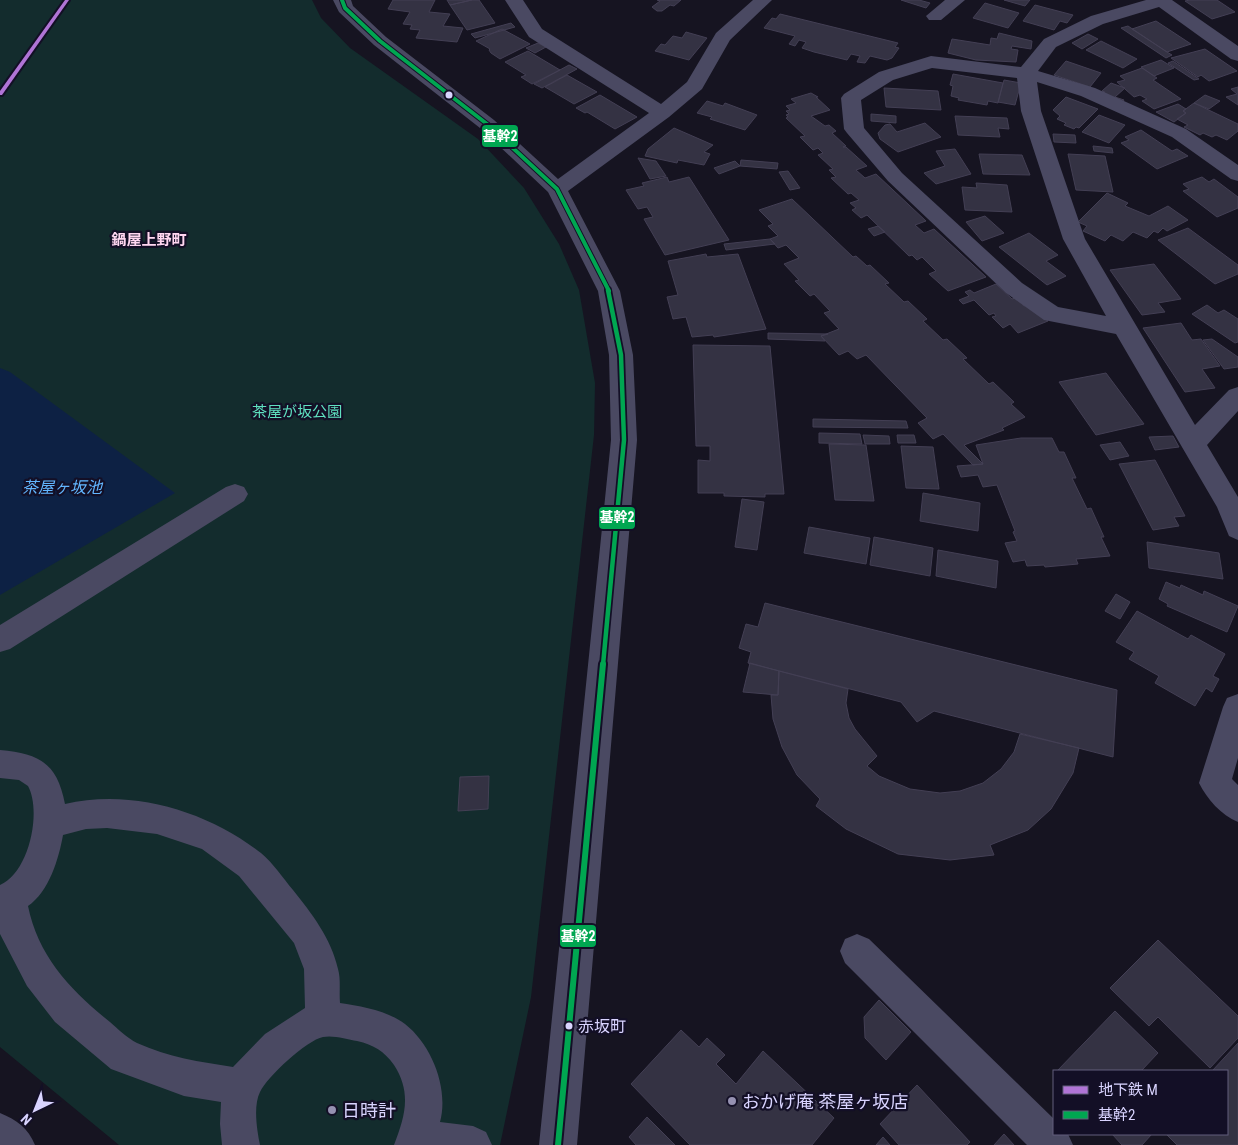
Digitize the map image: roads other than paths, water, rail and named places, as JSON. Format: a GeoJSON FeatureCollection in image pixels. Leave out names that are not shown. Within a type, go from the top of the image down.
{"type":"FeatureCollection","features":[{"type":"Feature","properties":{"kind":"street"},"geometry":{"type":"LineString","coordinates":[[342,0],[345,8],[380,41],[487,124],[557,189],[609,291],[622,355],[624,440],[558,1145]]}},
{"type":"Feature","properties":{"kind":"street"},"geometry":{"type":"LineString","coordinates":[[514,0],[536,33],[662,113]]}},
{"type":"Feature","properties":{"kind":"street"},"geometry":{"type":"LineString","coordinates":[[557,189],[662,113],[695,85],[722,38],[763,0]]}},
{"type":"Feature","properties":{"kind":"street"},"geometry":{"type":"LineString","coordinates":[[935,16],[956,0]]}},
{"type":"Feature","properties":{"kind":"street"},"geometry":{"type":"LineString","coordinates":[[1235,514],[1074,239],[1030,111],[1026,73],[1050,43],[1097,20],[1161,0],[1238,55]]}},
{"type":"Feature","properties":{"kind":"street"},"geometry":{"type":"LineString","coordinates":[[1124,327],[1052,314],[1014,288],[895,177],[854,129],[851,98],[886,76],[931,62],[1026,73],[1088,92],[1179,133],[1238,175]]}},
{"type":"Feature","properties":{"kind":"street"},"geometry":{"type":"LineString","coordinates":[[1193,443],[1238,396]]}},
{"type":"Feature","properties":{"kind":"street"},"geometry":{"type":"LineString","coordinates":[[0,640],[235,494]]}},
{"type":"Feature","properties":{"kind":"street"},"geometry":{"type":"LineString","coordinates":[[1238,706],[1215,783],[1238,807]]}},
{"type":"Feature","properties":{"kind":"street"},"geometry":{"type":"LineString","coordinates":[[0,764],[28,768],[42,781],[48,801],[50,823],[42,855],[25,888],[5,901],[17,934],[40,974],[67,1010],[124,1056],[184,1078],[242,1087]]}},
{"type":"Feature","properties":{"kind":"street"},"geometry":{"type":"LineString","coordinates":[[50,823],[86,814],[107,812],[157,819],[212,837],[251,866],[306,932],[321,969],[322,1019]]}},
{"type":"Feature","properties":{"kind":"street"},"geometry":{"type":"LineString","coordinates":[[857,951],[1054,1145]]}},
{"type":"Feature","properties":{"kind":"street"},"geometry":{"type":"LineString","coordinates":[[241,1145],[237,1129],[242,1087],[267,1054],[298,1031],[322,1019],[357,1024],[389,1033],[411,1058],[425,1090],[421,1123],[414,1141],[472,1145]]}},
{"type":"Feature","properties":{"kind":"street"},"geometry":{"type":"LineString","coordinates":[[0,1132],[16,1145]]}},
{"type":"Feature","properties":{"kind":"water","name":"茶屋ヶ坂池"},"geometry":{"type":"Polygon","coordinates":[[[0,368],[10,372],[175,493],[0,595],[0,368]]]}},
{"type":"Feature","properties":{"kind":"metro line","name":"M"},"geometry":{"type":"LineString","coordinates":[[0,94],[67,0]]}},
{"type":"Feature","properties":{"kind":"place","name":"赤坂町"},"geometry":{"type":"Point","coordinates":[569,1026]}},
{"type":"Feature","properties":{"kind":"place","name":"おかげ庵 茶屋ヶ坂店"},"geometry":{"type":"Point","coordinates":[732,1101]}},
{"type":"Feature","properties":{"kind":"place","name":"日時計"},"geometry":{"type":"Point","coordinates":[332,1110]}},
{"type":"Feature","properties":{"kind":"district","name":"鍋屋上野町"},"geometry":{"type":"Point","coordinates":[149,240]}},
{"type":"Feature","properties":{"kind":"park label","name":"茶屋が坂公園"},"geometry":{"type":"Point","coordinates":[297,412]}}]}
